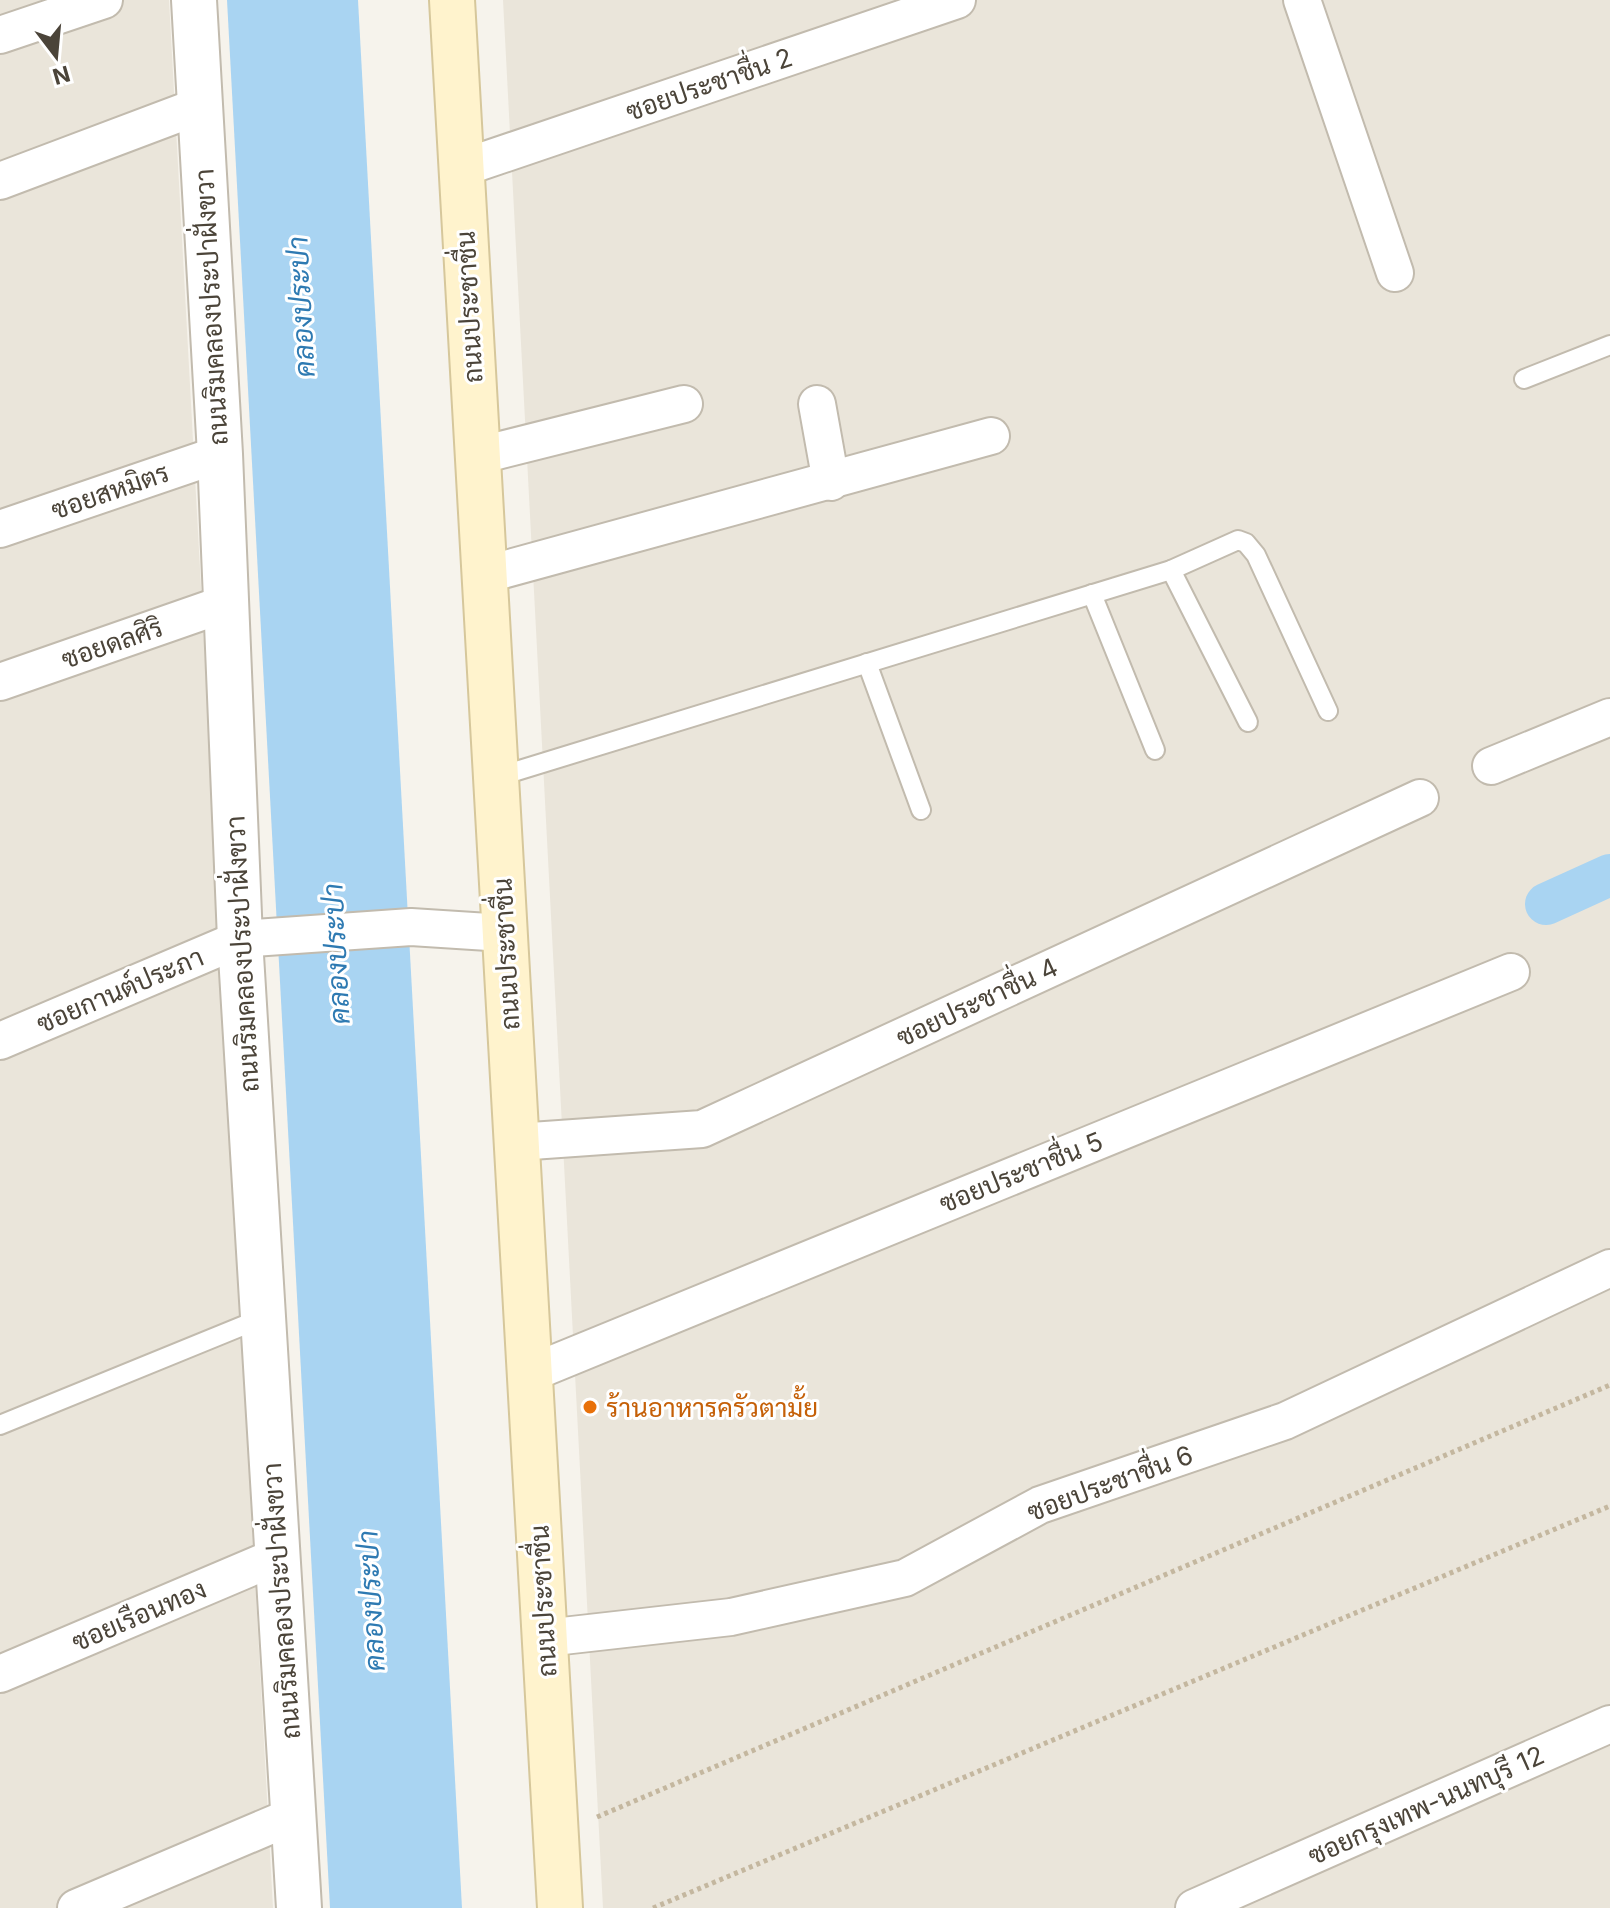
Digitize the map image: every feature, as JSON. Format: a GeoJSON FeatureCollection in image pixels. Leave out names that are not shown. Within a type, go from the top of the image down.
{"type":"FeatureCollection","features":[{"type":"Feature","properties":{"kind":"main road","name":"ถนนประชาชื่น"},"geometry":{"type":"LineString","coordinates":[[452,0],[560,1908]]}},
{"type":"Feature","properties":{"kind":"street"},"geometry":{"type":"LineString","coordinates":[[0,35],[104,0]]}},
{"type":"Feature","properties":{"kind":"street","name":"ถนนริมคลองประปาฝั่งขวา"},"geometry":{"type":"LineString","coordinates":[[194,0],[220,454],[224,604],[257,938],[265,1316],[299,1908]]}},
{"type":"Feature","properties":{"kind":"street","name":"ซอยประชาชื่น 2"},"geometry":{"type":"LineString","coordinates":[[462,168],[957,0]]}},
{"type":"Feature","properties":{"kind":"street"},"geometry":{"type":"LineString","coordinates":[[1302,0],[1395,273]]}},
{"type":"Feature","properties":{"kind":"street"},"geometry":{"type":"LineString","coordinates":[[0,181],[199,106]]}},
{"type":"Feature","properties":{"kind":"street"},"geometry":{"type":"LineString","coordinates":[[477,456],[684,404]]}},
{"type":"Feature","properties":{"kind":"street"},"geometry":{"type":"LineString","coordinates":[[817,404],[831,482]]}},
{"type":"Feature","properties":{"kind":"street"},"geometry":{"type":"LineString","coordinates":[[484,575],[991,436]]}},
{"type":"Feature","properties":{"kind":"street","name":"ซอยสหมิตร"},"geometry":{"type":"LineString","coordinates":[[0,529],[220,454]]}},
{"type":"Feature","properties":{"kind":"street","name":"ซอยดลศิริ"},"geometry":{"type":"LineString","coordinates":[[0,682],[224,604]]}},
{"type":"Feature","properties":{"kind":"street"},"geometry":{"type":"LineString","coordinates":[[1491,766],[1610,717]]}},
{"type":"Feature","properties":{"kind":"street","name":"ซอยประชาชื่น 4"},"geometry":{"type":"LineString","coordinates":[[517,1142],[702,1129],[1420,798]]}},
{"type":"Feature","properties":{"kind":"street","name":"ซอยกานต์ประภา"},"geometry":{"type":"LineString","coordinates":[[0,1041],[257,938],[411,927],[504,933]]}},
{"type":"Feature","properties":{"kind":"street","name":"ซอยประชาชื่น 5"},"geometry":{"type":"LineString","coordinates":[[531,1373],[1511,972]]}},
{"type":"Feature","properties":{"kind":"street","name":"ซอยประชาชื่น 6"},"geometry":{"type":"LineString","coordinates":[[545,1638],[731,1617],[905,1578],[1040,1505],[1285,1421],[1610,1268]]}},
{"type":"Feature","properties":{"kind":"street","name":"ซอยเรือนทอง"},"geometry":{"type":"LineString","coordinates":[[0,1674],[278,1556]]}},
{"type":"Feature","properties":{"kind":"street","name":"ซอยกรุงเทพ-นนทบุรี 12"},"geometry":{"type":"LineString","coordinates":[[1194,1908],[1246,1897],[1610,1724]]}},
{"type":"Feature","properties":{"kind":"street"},"geometry":{"type":"LineString","coordinates":[[76,1908],[295,1815]]}},
{"type":"Feature","properties":{"kind":"lane"},"geometry":{"type":"LineString","coordinates":[[1524,379],[1610,345]]}},
{"type":"Feature","properties":{"kind":"lane"},"geometry":{"type":"LineString","coordinates":[[497,777],[1171,570],[1238,540],[1246,543],[1256,555],[1328,711]]}},
{"type":"Feature","properties":{"kind":"lane"},"geometry":{"type":"LineString","coordinates":[[1171,570],[1248,722]]}},
{"type":"Feature","properties":{"kind":"lane"},"geometry":{"type":"LineString","coordinates":[[1092,594],[1155,750]]}},
{"type":"Feature","properties":{"kind":"lane"},"geometry":{"type":"LineString","coordinates":[[867,663],[921,810]]}},
{"type":"Feature","properties":{"kind":"lane"},"geometry":{"type":"LineString","coordinates":[[0,1425],[265,1316]]}},
{"type":"Feature","properties":{"kind":"path"},"geometry":{"type":"LineString","coordinates":[[556,1835],[1610,1385]]}},
{"type":"Feature","properties":{"kind":"path"},"geometry":{"type":"LineString","coordinates":[[653,1908],[1610,1506]]}},
{"type":"Feature","properties":{"kind":"shaded area"},"geometry":{"type":"Polygon","coordinates":[[[0,0],[169,0],[273,1908],[0,1908],[0,0]]]}},
{"type":"Feature","properties":{"kind":"shaded area"},"geometry":{"type":"Polygon","coordinates":[[[503,0],[1610,0],[1610,1908],[603,1908],[503,0]]]}},
{"type":"Feature","properties":{"kind":"water","name":"คลองประปา"},"geometry":{"type":"Polygon","coordinates":[[[227,0],[358,0],[462,1908],[330,1908],[227,0]]]}},
{"type":"Feature","properties":{"kind":"waterway"},"geometry":{"type":"LineString","coordinates":[[1546,904],[1610,875]]}},
{"type":"Feature","properties":{"kind":"place","name":"ร้านอาหารครัวตามั้ย"},"geometry":{"type":"Point","coordinates":[590,1407]}}]}
